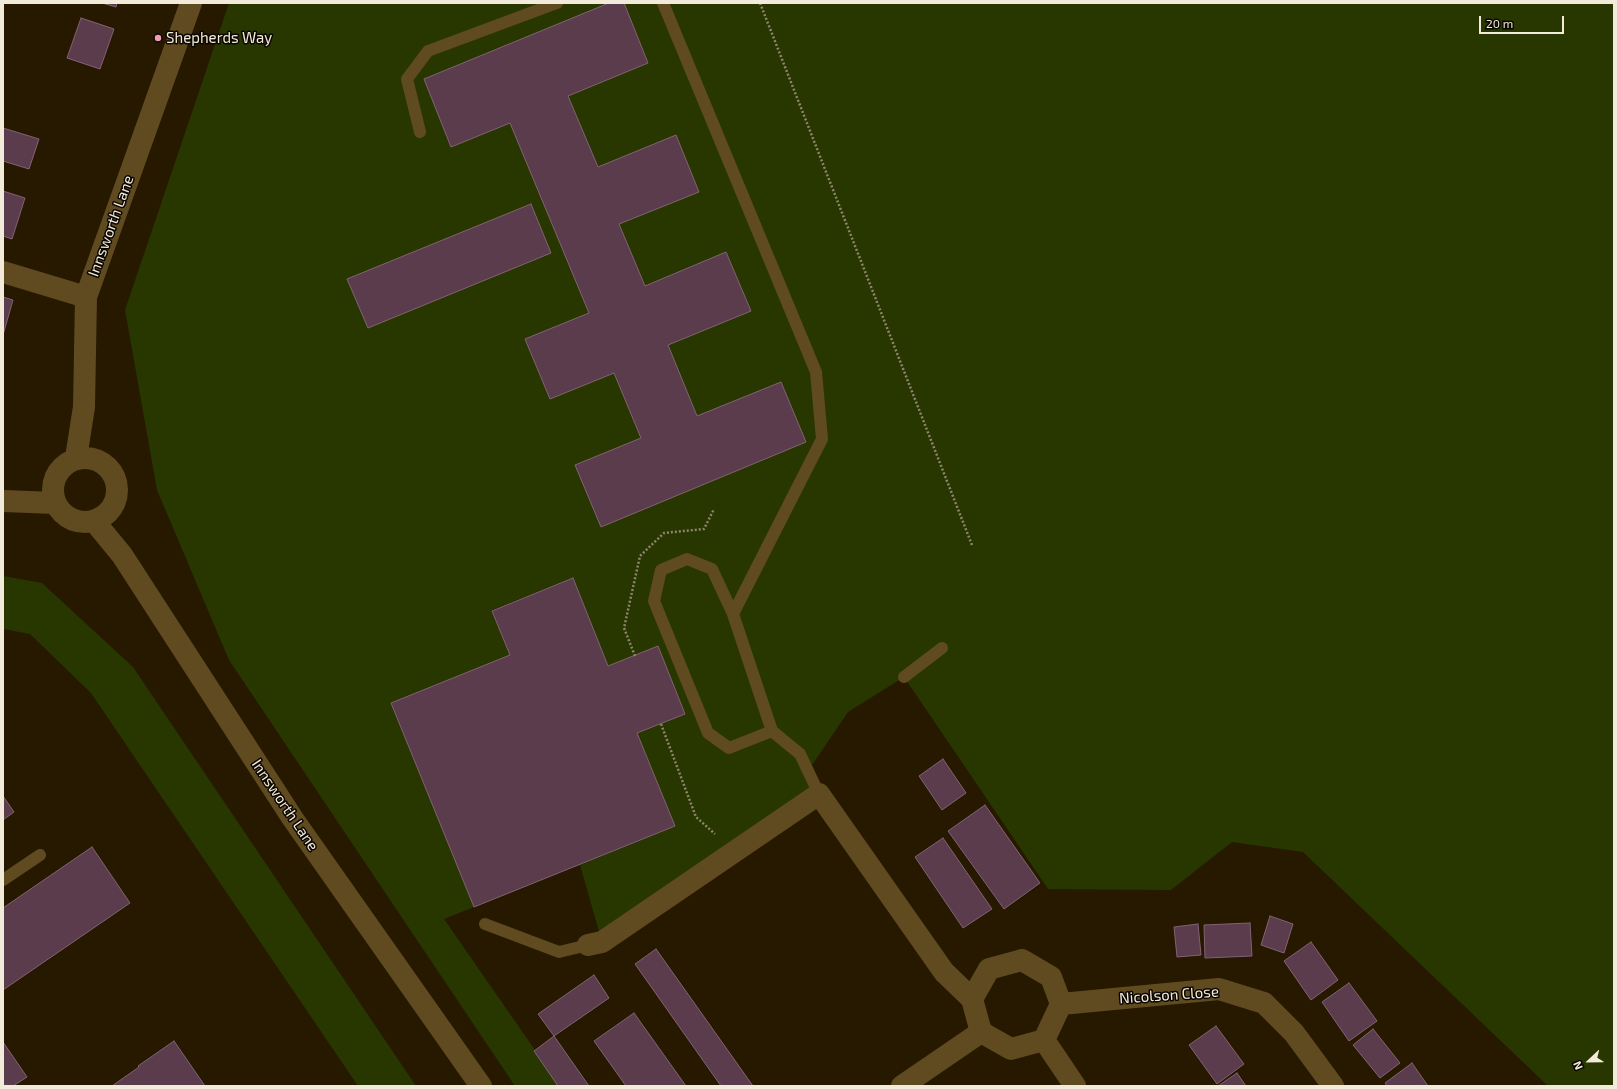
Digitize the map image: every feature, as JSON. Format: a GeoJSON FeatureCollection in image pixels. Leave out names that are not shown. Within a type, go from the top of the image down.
{"type":"FeatureCollection","features":[{"type":"Feature","properties":{"kind":"street","name":"Innsworth Lane"},"geometry":{"type":"LineString","coordinates":[[76,458],[84,407],[86,297],[191,3]]}},
{"type":"Feature","properties":{"kind":"street"},"geometry":{"type":"LineString","coordinates":[[3,272],[86,297]]}},
{"type":"Feature","properties":{"kind":"street"},"geometry":{"type":"LineString","coordinates":[[88,457],[98,460],[108,467],[114,476],[117,490],[116,501],[110,511],[101,518],[94,521],[83,522],[72,520],[62,514],[55,503],[52,492],[54,480],[59,470],[76,458],[88,457]]}},
{"type":"Feature","properties":{"kind":"street"},"geometry":{"type":"LineString","coordinates":[[3,501],[55,503]]}},
{"type":"Feature","properties":{"kind":"street","name":"Innsworth Lane"},"geometry":{"type":"LineString","coordinates":[[94,521],[122,555],[293,819],[481,1086]]}},
{"type":"Feature","properties":{"kind":"street"},"geometry":{"type":"LineString","coordinates":[[588,945],[602,942],[819,794],[944,972],[972,998],[981,1032],[1011,1049],[1044,1040],[1061,1004],[1052,977],[1022,960],[989,969],[972,998]]}},
{"type":"Feature","properties":{"kind":"street","name":"Nicolson Close"},"geometry":{"type":"LineString","coordinates":[[1061,1004],[1219,989],[1264,1003],[1294,1033],[1333,1086]]}},
{"type":"Feature","properties":{"kind":"street"},"geometry":{"type":"LineString","coordinates":[[902,1086],[981,1032]]}},
{"type":"Feature","properties":{"kind":"street"},"geometry":{"type":"LineString","coordinates":[[1044,1040],[1075,1086]]}},
{"type":"Feature","properties":{"kind":"lane"},"geometry":{"type":"LineString","coordinates":[[420,132],[407,79],[428,51],[557,3]]}},
{"type":"Feature","properties":{"kind":"lane"},"geometry":{"type":"LineString","coordinates":[[663,3],[816,372],[822,440],[733,614]]}},
{"type":"Feature","properties":{"kind":"lane"},"geometry":{"type":"LineString","coordinates":[[772,731],[729,748],[708,733],[654,601],[661,570],[687,559],[712,569],[733,614],[772,731],[800,754],[819,794]]}},
{"type":"Feature","properties":{"kind":"lane"},"geometry":{"type":"LineString","coordinates":[[904,677],[942,648]]}},
{"type":"Feature","properties":{"kind":"lane"},"geometry":{"type":"LineString","coordinates":[[3,880],[40,855]]}},
{"type":"Feature","properties":{"kind":"lane"},"geometry":{"type":"LineString","coordinates":[[485,924],[559,952],[588,945]]}},
{"type":"Feature","properties":{"kind":"path"},"geometry":{"type":"LineString","coordinates":[[760,3],[972,545]]}},
{"type":"Feature","properties":{"kind":"path"},"geometry":{"type":"LineString","coordinates":[[661,724],[696,817],[722,841],[740,848]]}},
{"type":"Feature","properties":{"kind":"green space"},"geometry":{"type":"Polygon","coordinates":[[[229,3],[1614,3],[1614,1086],[1548,1086],[1303,852],[1232,842],[1171,890],[1048,889],[904,677],[848,712],[808,771],[819,794],[602,942],[580,865],[675,826],[637,733],[685,714],[658,647],[608,666],[572,578],[492,610],[510,655],[391,703],[474,907],[444,919],[560,1086],[515,1086],[229,660],[157,490],[125,310],[229,3]]]}},
{"type":"Feature","properties":{"kind":"green space"},"geometry":{"type":"Polygon","coordinates":[[[3,576],[42,583],[133,667],[416,1086],[358,1086],[91,693],[30,634],[3,629],[3,576]]]}},
{"type":"Feature","properties":{"kind":"building"},"geometry":{"type":"Polygon","coordinates":[[[102,3],[117,3],[116,7],[102,3]]]}},
{"type":"Feature","properties":{"kind":"building"},"geometry":{"type":"Polygon","coordinates":[[[609,3],[624,3],[648,63],[568,96],[598,167],[676,135],[699,192],[619,224],[645,286],[726,252],[751,311],[668,345],[697,416],[781,382],[806,442],[601,527],[575,465],[641,438],[614,373],[550,399],[525,339],[589,313],[510,123],[451,147],[424,79],[609,3]]]}},
{"type":"Feature","properties":{"kind":"building"},"geometry":{"type":"Polygon","coordinates":[[[81,18],[114,29],[100,69],[67,58],[81,18]]]}},
{"type":"Feature","properties":{"kind":"building"},"geometry":{"type":"Polygon","coordinates":[[[3,128],[39,139],[29,169],[3,161],[3,128]]]}},
{"type":"Feature","properties":{"kind":"building"},"geometry":{"type":"Polygon","coordinates":[[[3,191],[25,198],[12,239],[3,236],[3,191]]]}},
{"type":"Feature","properties":{"kind":"building"},"geometry":{"type":"Polygon","coordinates":[[[531,204],[551,253],[368,328],[347,279],[531,204]]]}},
{"type":"Feature","properties":{"kind":"building"},"geometry":{"type":"Polygon","coordinates":[[[3,297],[13,300],[3,335],[3,297]]]}},
{"type":"Feature","properties":{"kind":"building"},"geometry":{"type":"Polygon","coordinates":[[[573,578],[608,666],[658,646],[685,714],[637,733],[675,826],[474,907],[391,703],[510,655],[492,611],[573,578]]]}},
{"type":"Feature","properties":{"kind":"building"},"geometry":{"type":"Polygon","coordinates":[[[943,759],[966,793],[942,810],[919,776],[943,759]]]}},
{"type":"Feature","properties":{"kind":"building"},"geometry":{"type":"Polygon","coordinates":[[[3,796],[14,812],[3,820],[3,796]]]}},
{"type":"Feature","properties":{"kind":"building"},"geometry":{"type":"Polygon","coordinates":[[[985,805],[1040,883],[1004,909],[948,831],[985,805]]]}},
{"type":"Feature","properties":{"kind":"building"},"geometry":{"type":"Polygon","coordinates":[[[943,838],[992,909],[963,928],[915,857],[943,838]]]}},
{"type":"Feature","properties":{"kind":"building"},"geometry":{"type":"Polygon","coordinates":[[[92,847],[130,903],[3,990],[3,908],[92,847]]]}},
{"type":"Feature","properties":{"kind":"building"},"geometry":{"type":"Polygon","coordinates":[[[1270,916],[1293,924],[1284,953],[1261,945],[1270,916]]]}},
{"type":"Feature","properties":{"kind":"building"},"geometry":{"type":"Polygon","coordinates":[[[1250,923],[1252,956],[1205,958],[1204,925],[1250,923]]]}},
{"type":"Feature","properties":{"kind":"building"},"geometry":{"type":"Polygon","coordinates":[[[1198,924],[1201,955],[1177,957],[1174,927],[1198,924]]]}},
{"type":"Feature","properties":{"kind":"building"},"geometry":{"type":"Polygon","coordinates":[[[1311,942],[1338,980],[1311,1000],[1284,961],[1311,942]]]}},
{"type":"Feature","properties":{"kind":"building"},"geometry":{"type":"Polygon","coordinates":[[[656,949],[753,1086],[721,1086],[635,964],[656,949]]]}},
{"type":"Feature","properties":{"kind":"building"},"geometry":{"type":"Polygon","coordinates":[[[594,975],[609,998],[554,1036],[538,1014],[594,975]]]}},
{"type":"Feature","properties":{"kind":"building"},"geometry":{"type":"Polygon","coordinates":[[[1349,983],[1377,1021],[1349,1041],[1322,1002],[1349,983]]]}},
{"type":"Feature","properties":{"kind":"building"},"geometry":{"type":"Polygon","coordinates":[[[634,1013],[686,1086],[626,1086],[594,1041],[634,1013]]]}},
{"type":"Feature","properties":{"kind":"building"},"geometry":{"type":"Polygon","coordinates":[[[1216,1026],[1244,1064],[1217,1084],[1189,1045],[1216,1026]]]}},
{"type":"Feature","properties":{"kind":"building"},"geometry":{"type":"Polygon","coordinates":[[[1373,1029],[1400,1063],[1380,1078],[1353,1045],[1373,1029]]]}},
{"type":"Feature","properties":{"kind":"building"},"geometry":{"type":"Polygon","coordinates":[[[554,1036],[589,1086],[558,1086],[534,1051],[554,1036]]]}},
{"type":"Feature","properties":{"kind":"building"},"geometry":{"type":"Polygon","coordinates":[[[174,1041],[205,1086],[112,1086],[139,1067],[138,1066],[174,1041]]]}},
{"type":"Feature","properties":{"kind":"building"},"geometry":{"type":"Polygon","coordinates":[[[3,1042],[27,1077],[13,1086],[3,1086],[3,1042]]]}},
{"type":"Feature","properties":{"kind":"building"},"geometry":{"type":"Polygon","coordinates":[[[1412,1063],[1428,1086],[1387,1086],[1385,1083],[1412,1063]]]}},
{"type":"Feature","properties":{"kind":"building"},"geometry":{"type":"Polygon","coordinates":[[[1237,1073],[1246,1086],[1218,1086],[1237,1073]]]}},
{"type":"Feature","properties":{"kind":"place","name":"Shepherds Way"},"geometry":{"type":"Point","coordinates":[158,38]}}]}
